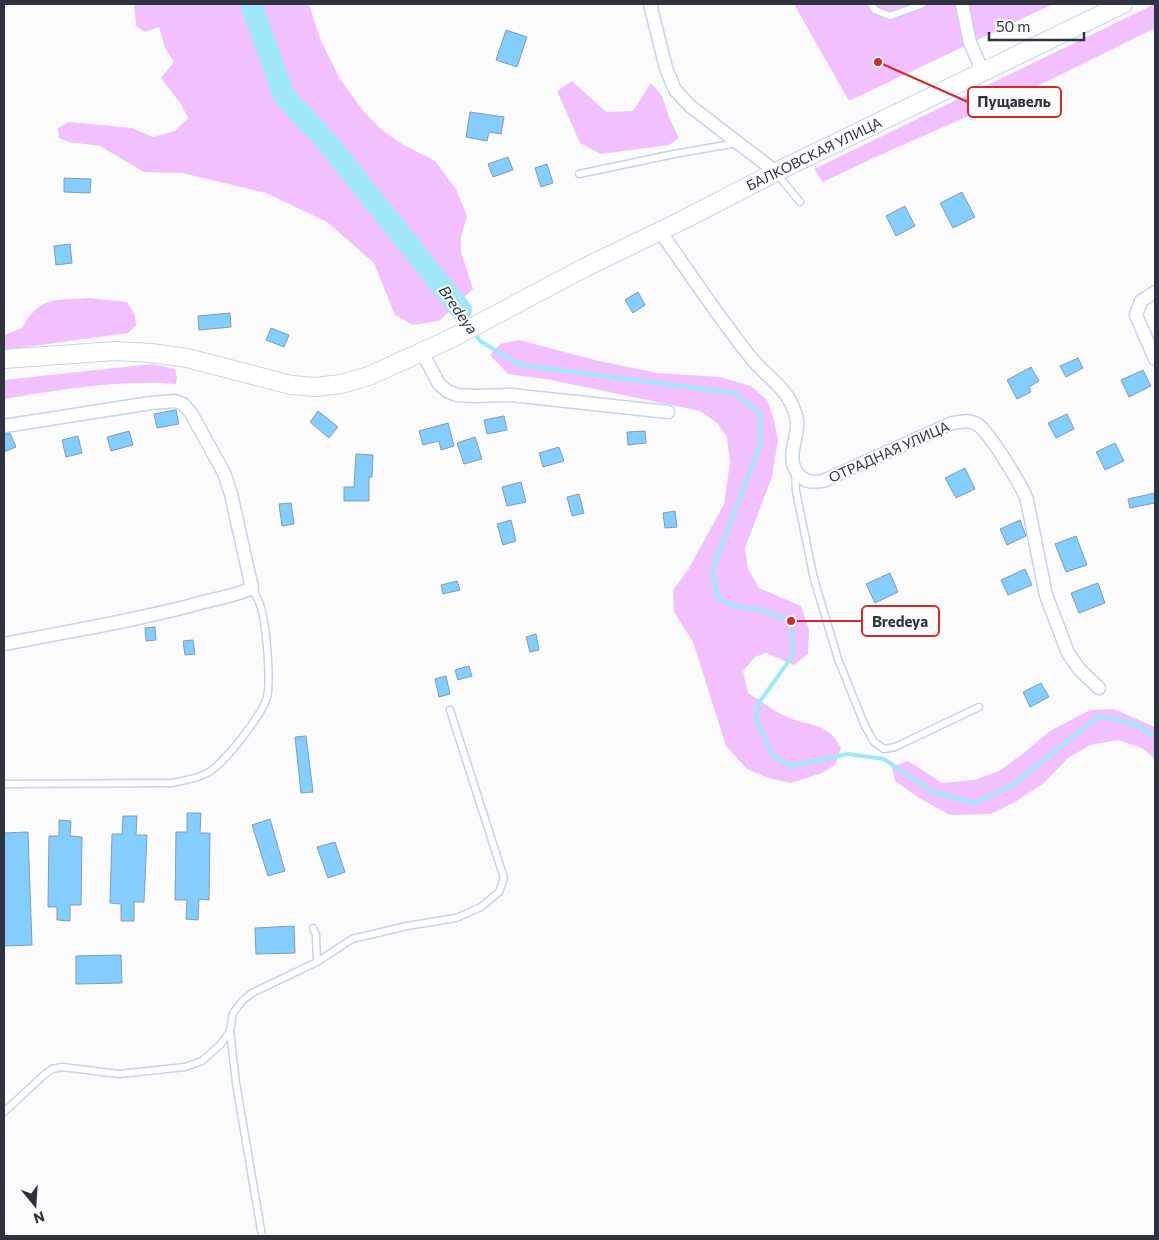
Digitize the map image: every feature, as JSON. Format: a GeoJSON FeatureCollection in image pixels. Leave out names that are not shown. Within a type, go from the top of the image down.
{"type":"FeatureCollection","features":[{"type":"Feature","properties":{"kind":"main road","name":"БАЛКОВСКАЯ УЛИЦА"},"geometry":{"type":"LineString","coordinates":[[4,359],[114,351],[151,353],[187,358],[291,385],[316,387],[341,384],[369,376],[450,339],[584,268],[776,172],[1123,4]]}},
{"type":"Feature","properties":{"kind":"street"},"geometry":{"type":"LineString","coordinates":[[650,4],[666,68],[675,90],[690,106],[776,172]]}},
{"type":"Feature","properties":{"kind":"street"},"geometry":{"type":"LineString","coordinates":[[962,4],[970,43],[983,72]]}},
{"type":"Feature","properties":{"kind":"street"},"geometry":{"type":"LineString","coordinates":[[660,231],[754,361],[778,385],[792,404],[797,420],[792,457],[795,471]]}},
{"type":"Feature","properties":{"kind":"street"},"geometry":{"type":"LineString","coordinates":[[1155,292],[1141,301],[1136,315],[1155,359]]}},
{"type":"Feature","properties":{"kind":"street"},"geometry":{"type":"LineString","coordinates":[[422,352],[438,384],[447,391],[457,395],[511,394],[668,412]]}},
{"type":"Feature","properties":{"kind":"street"},"geometry":{"type":"LineString","coordinates":[[4,426],[150,403],[175,401],[183,404],[191,414],[224,473],[231,494],[252,588],[242,593],[158,614],[4,644]]}},
{"type":"Feature","properties":{"kind":"street","name":"ОТРАДНАЯ УЛИЦА"},"geometry":{"type":"LineString","coordinates":[[795,471],[803,480],[811,483],[823,481],[952,423],[968,421],[978,425],[987,434],[1023,489],[1027,500],[1046,595],[1068,653],[1079,669],[1099,688]]}},
{"type":"Feature","properties":{"kind":"lane"},"geometry":{"type":"LineString","coordinates":[[871,4],[875,10],[890,16],[924,4]]}},
{"type":"Feature","properties":{"kind":"lane"},"geometry":{"type":"LineString","coordinates":[[579,174],[738,143]]}},
{"type":"Feature","properties":{"kind":"lane"},"geometry":{"type":"LineString","coordinates":[[776,172],[800,202]]}},
{"type":"Feature","properties":{"kind":"lane"},"geometry":{"type":"LineString","coordinates":[[795,471],[796,491],[814,579],[838,659],[851,694],[874,742],[884,749],[895,747],[979,708]]}},
{"type":"Feature","properties":{"kind":"lane"},"geometry":{"type":"LineString","coordinates":[[4,784],[172,783],[192,779],[209,772],[225,758],[261,712],[267,698],[270,679],[263,615],[260,602],[252,588]]}},
{"type":"Feature","properties":{"kind":"lane"},"geometry":{"type":"LineString","coordinates":[[262,1236],[236,1083],[230,1031],[233,1013],[243,1000],[252,993],[317,962],[352,939],[406,926],[456,918],[481,907],[499,892],[504,878],[450,710]]}},
{"type":"Feature","properties":{"kind":"lane"},"geometry":{"type":"LineString","coordinates":[[313,928],[316,935],[317,962]]}},
{"type":"Feature","properties":{"kind":"lane"},"geometry":{"type":"LineString","coordinates":[[4,1112],[44,1074],[52,1070],[62,1067],[76,1067],[119,1074],[185,1067],[202,1060],[220,1045],[230,1031]]}},
{"type":"Feature","properties":{"kind":"shaded area"},"geometry":{"type":"Polygon","coordinates":[[[134,4],[309,4],[320,39],[340,79],[365,113],[383,131],[402,144],[435,161],[456,189],[467,216],[461,237],[461,252],[473,289],[439,321],[413,325],[395,315],[374,263],[327,222],[266,193],[182,173],[144,172],[100,146],[69,142],[59,138],[58,128],[69,122],[132,128],[153,137],[175,131],[188,118],[181,104],[161,78],[174,62],[165,48],[159,27],[145,32],[136,26],[134,4]]]}},
{"type":"Feature","properties":{"kind":"shaded area"},"geometry":{"type":"Polygon","coordinates":[[[794,4],[1053,4],[849,101],[794,4]]]}},
{"type":"Feature","properties":{"kind":"shaded area"},"geometry":{"type":"Polygon","coordinates":[[[1155,4],[1155,28],[1048,81],[823,182],[814,169],[1155,4]]]}},
{"type":"Feature","properties":{"kind":"shaded area"},"geometry":{"type":"Polygon","coordinates":[[[572,81],[606,112],[633,111],[651,83],[662,96],[679,138],[669,145],[601,154],[580,143],[557,91],[572,81]]]}},
{"type":"Feature","properties":{"kind":"shaded area"},"geometry":{"type":"Polygon","coordinates":[[[88,298],[127,302],[135,315],[136,326],[128,333],[4,350],[4,335],[22,328],[29,317],[42,305],[57,300],[88,298]]]}},
{"type":"Feature","properties":{"kind":"shaded area"},"geometry":{"type":"Polygon","coordinates":[[[519,340],[595,360],[657,373],[720,377],[751,386],[767,400],[773,416],[778,440],[772,477],[745,548],[748,569],[759,588],[801,606],[809,630],[808,654],[794,665],[766,653],[755,657],[743,671],[748,693],[785,716],[823,728],[835,739],[841,748],[835,765],[822,773],[791,783],[768,778],[747,769],[726,746],[693,642],[674,612],[673,590],[688,570],[724,504],[730,462],[727,437],[717,423],[700,411],[551,380],[508,374],[490,355],[500,344],[519,340]]]}},
{"type":"Feature","properties":{"kind":"shaded area"},"geometry":{"type":"Polygon","coordinates":[[[152,364],[175,369],[176,384],[111,384],[4,399],[4,380],[152,364]]]}},
{"type":"Feature","properties":{"kind":"shaded area"},"geometry":{"type":"Polygon","coordinates":[[[1114,709],[1155,727],[1155,759],[1142,748],[1118,740],[1090,745],[1068,758],[1044,783],[1015,802],[991,814],[950,815],[919,798],[895,781],[892,767],[908,761],[942,783],[974,780],[999,771],[1050,731],[1090,710],[1114,709]]]}},
{"type":"Feature","properties":{"kind":"building"},"geometry":{"type":"Polygon","coordinates":[[[506,30],[527,37],[517,67],[496,60],[506,30]]]}},
{"type":"Feature","properties":{"kind":"building"},"geometry":{"type":"Polygon","coordinates":[[[470,112],[504,117],[501,134],[489,132],[487,141],[466,137],[470,112]]]}},
{"type":"Feature","properties":{"kind":"building"},"geometry":{"type":"Polygon","coordinates":[[[508,157],[513,170],[493,177],[488,164],[508,157]]]}},
{"type":"Feature","properties":{"kind":"building"},"geometry":{"type":"Polygon","coordinates":[[[547,164],[553,183],[541,187],[535,168],[547,164]]]}},
{"type":"Feature","properties":{"kind":"building"},"geometry":{"type":"Polygon","coordinates":[[[64,178],[91,179],[90,193],[64,192],[64,178]]]}},
{"type":"Feature","properties":{"kind":"building"},"geometry":{"type":"Polygon","coordinates":[[[962,192],[975,217],[953,228],[940,203],[962,192]]]}},
{"type":"Feature","properties":{"kind":"building"},"geometry":{"type":"Polygon","coordinates":[[[905,206],[915,226],[896,236],[886,216],[905,206]]]}},
{"type":"Feature","properties":{"kind":"building"},"geometry":{"type":"Polygon","coordinates":[[[70,244],[72,263],[56,265],[54,246],[70,244]]]}},
{"type":"Feature","properties":{"kind":"building"},"geometry":{"type":"Polygon","coordinates":[[[638,292],[645,305],[633,313],[625,300],[638,292]]]}},
{"type":"Feature","properties":{"kind":"building"},"geometry":{"type":"Polygon","coordinates":[[[230,313],[231,327],[199,330],[198,316],[230,313]]]}},
{"type":"Feature","properties":{"kind":"building"},"geometry":{"type":"Polygon","coordinates":[[[271,328],[289,335],[284,347],[266,340],[271,328]]]}},
{"type":"Feature","properties":{"kind":"building"},"geometry":{"type":"Polygon","coordinates":[[[1078,358],[1083,368],[1066,377],[1060,366],[1078,358]]]}},
{"type":"Feature","properties":{"kind":"building"},"geometry":{"type":"Polygon","coordinates":[[[1031,367],[1039,381],[1029,387],[1031,392],[1017,399],[1007,380],[1031,367]]]}},
{"type":"Feature","properties":{"kind":"building"},"geometry":{"type":"Polygon","coordinates":[[[1143,370],[1151,386],[1129,397],[1121,380],[1143,370]]]}},
{"type":"Feature","properties":{"kind":"building"},"geometry":{"type":"Polygon","coordinates":[[[176,410],[179,424],[157,428],[154,414],[176,410]]]}},
{"type":"Feature","properties":{"kind":"building"},"geometry":{"type":"Polygon","coordinates":[[[318,411],[338,427],[329,438],[310,422],[318,411]]]}},
{"type":"Feature","properties":{"kind":"building"},"geometry":{"type":"Polygon","coordinates":[[[1067,414],[1074,429],[1056,438],[1048,423],[1067,414]]]}},
{"type":"Feature","properties":{"kind":"building"},"geometry":{"type":"Polygon","coordinates":[[[504,416],[507,430],[487,434],[484,420],[504,416]]]}},
{"type":"Feature","properties":{"kind":"building"},"geometry":{"type":"Polygon","coordinates":[[[448,423],[454,446],[441,450],[439,441],[423,445],[419,431],[448,423]]]}},
{"type":"Feature","properties":{"kind":"building"},"geometry":{"type":"Polygon","coordinates":[[[129,431],[133,445],[111,451],[107,437],[129,431]]]}},
{"type":"Feature","properties":{"kind":"building"},"geometry":{"type":"Polygon","coordinates":[[[645,431],[646,443],[628,445],[627,432],[645,431]]]}},
{"type":"Feature","properties":{"kind":"building"},"geometry":{"type":"Polygon","coordinates":[[[10,433],[16,447],[4,452],[4,434],[10,433]]]}},
{"type":"Feature","properties":{"kind":"building"},"geometry":{"type":"Polygon","coordinates":[[[78,436],[82,453],[66,457],[62,440],[78,436]]]}},
{"type":"Feature","properties":{"kind":"building"},"geometry":{"type":"Polygon","coordinates":[[[475,437],[482,459],[464,464],[457,443],[475,437]]]}},
{"type":"Feature","properties":{"kind":"building"},"geometry":{"type":"Polygon","coordinates":[[[1115,443],[1124,461],[1105,470],[1096,452],[1115,443]]]}},
{"type":"Feature","properties":{"kind":"building"},"geometry":{"type":"Polygon","coordinates":[[[559,447],[564,461],[543,467],[539,453],[559,447]]]}},
{"type":"Feature","properties":{"kind":"building"},"geometry":{"type":"Polygon","coordinates":[[[356,454],[373,455],[372,477],[369,477],[369,501],[344,501],[344,487],[354,487],[356,454]]]}},
{"type":"Feature","properties":{"kind":"building"},"geometry":{"type":"Polygon","coordinates":[[[965,468],[975,489],[956,498],[945,478],[965,468]]]}},
{"type":"Feature","properties":{"kind":"building"},"geometry":{"type":"Polygon","coordinates":[[[521,482],[526,502],[507,506],[502,487],[521,482]]]}},
{"type":"Feature","properties":{"kind":"building"},"geometry":{"type":"Polygon","coordinates":[[[1155,493],[1155,503],[1130,508],[1128,499],[1155,493]]]}},
{"type":"Feature","properties":{"kind":"building"},"geometry":{"type":"Polygon","coordinates":[[[579,494],[584,513],[572,516],[567,497],[579,494]]]}},
{"type":"Feature","properties":{"kind":"building"},"geometry":{"type":"Polygon","coordinates":[[[291,503],[294,524],[282,526],[279,504],[291,503]]]}},
{"type":"Feature","properties":{"kind":"building"},"geometry":{"type":"Polygon","coordinates":[[[675,511],[677,527],[665,528],[663,513],[675,511]]]}},
{"type":"Feature","properties":{"kind":"building"},"geometry":{"type":"Polygon","coordinates":[[[511,520],[516,541],[503,545],[497,524],[511,520]]]}},
{"type":"Feature","properties":{"kind":"building"},"geometry":{"type":"Polygon","coordinates":[[[1020,520],[1026,536],[1007,545],[1000,529],[1020,520]]]}},
{"type":"Feature","properties":{"kind":"building"},"geometry":{"type":"Polygon","coordinates":[[[1076,536],[1087,565],[1066,572],[1055,544],[1076,536]]]}},
{"type":"Feature","properties":{"kind":"building"},"geometry":{"type":"Polygon","coordinates":[[[1025,569],[1032,585],[1008,595],[1001,580],[1025,569]]]}},
{"type":"Feature","properties":{"kind":"building"},"geometry":{"type":"Polygon","coordinates":[[[890,573],[898,592],[875,603],[866,584],[890,573]]]}},
{"type":"Feature","properties":{"kind":"building"},"geometry":{"type":"Polygon","coordinates":[[[457,581],[460,590],[443,594],[441,585],[457,581]]]}},
{"type":"Feature","properties":{"kind":"building"},"geometry":{"type":"Polygon","coordinates":[[[1098,583],[1105,603],[1079,613],[1071,593],[1098,583]]]}},
{"type":"Feature","properties":{"kind":"building"},"geometry":{"type":"Polygon","coordinates":[[[155,627],[156,640],[146,641],[145,628],[155,627]]]}},
{"type":"Feature","properties":{"kind":"building"},"geometry":{"type":"Polygon","coordinates":[[[536,634],[539,650],[530,652],[526,637],[536,634]]]}},
{"type":"Feature","properties":{"kind":"building"},"geometry":{"type":"Polygon","coordinates":[[[193,640],[195,654],[185,655],[183,641],[193,640]]]}},
{"type":"Feature","properties":{"kind":"building"},"geometry":{"type":"Polygon","coordinates":[[[469,666],[472,676],[458,680],[455,670],[469,666]]]}},
{"type":"Feature","properties":{"kind":"building"},"geometry":{"type":"Polygon","coordinates":[[[446,676],[450,694],[439,697],[435,679],[446,676]]]}},
{"type":"Feature","properties":{"kind":"building"},"geometry":{"type":"Polygon","coordinates":[[[1041,683],[1049,697],[1030,707],[1023,692],[1041,683]]]}},
{"type":"Feature","properties":{"kind":"building"},"geometry":{"type":"Polygon","coordinates":[[[306,736],[313,792],[301,793],[295,737],[306,736]]]}},
{"type":"Feature","properties":{"kind":"building"},"geometry":{"type":"Polygon","coordinates":[[[187,813],[201,813],[200,833],[210,833],[209,900],[199,899],[198,920],[186,919],[187,900],[175,900],[176,832],[187,832],[187,813]]]}},
{"type":"Feature","properties":{"kind":"building"},"geometry":{"type":"Polygon","coordinates":[[[123,816],[137,816],[136,835],[147,835],[144,902],[134,902],[134,921],[121,921],[121,904],[110,903],[112,834],[122,834],[123,816]]]}},
{"type":"Feature","properties":{"kind":"building"},"geometry":{"type":"Polygon","coordinates":[[[270,819],[285,871],[268,876],[252,825],[270,819]]]}},
{"type":"Feature","properties":{"kind":"building"},"geometry":{"type":"Polygon","coordinates":[[[59,820],[71,821],[70,836],[82,837],[81,905],[70,905],[70,921],[57,920],[57,907],[48,907],[49,836],[59,836],[59,820]]]}},
{"type":"Feature","properties":{"kind":"building"},"geometry":{"type":"Polygon","coordinates":[[[28,832],[32,945],[4,946],[4,833],[28,832]]]}},
{"type":"Feature","properties":{"kind":"building"},"geometry":{"type":"Polygon","coordinates":[[[335,842],[345,872],[328,878],[317,847],[335,842]]]}},
{"type":"Feature","properties":{"kind":"building"},"geometry":{"type":"Polygon","coordinates":[[[294,926],[295,953],[256,954],[255,928],[294,926]]]}},
{"type":"Feature","properties":{"kind":"building"},"geometry":{"type":"Polygon","coordinates":[[[121,955],[122,983],[76,984],[76,956],[121,955]]]}},
{"type":"Feature","properties":{"kind":"waterway","name":"Bredeya"},"geometry":{"type":"LineString","coordinates":[[251,4],[284,96],[326,141],[461,310]]}},
{"type":"Feature","properties":{"kind":"waterway","name":"Bredeya"},"geometry":{"type":"LineString","coordinates":[[461,310],[469,324]]}},
{"type":"Feature","properties":{"kind":"waterway","name":"Bredeya"},"geometry":{"type":"LineString","coordinates":[[474,332],[480,341],[520,365],[734,393],[760,414],[760,445],[713,568],[717,597],[733,606],[762,610],[791,621],[793,655],[758,704],[756,719],[773,756],[791,766],[848,754],[884,759],[933,792],[974,803],[1012,785],[1099,716],[1135,724],[1155,736]]}},
{"type":"Feature","properties":{"kind":"place","name":"Пущавель"},"geometry":{"type":"Point","coordinates":[878,62]}},
{"type":"Feature","properties":{"kind":"place","name":"Bredeya"},"geometry":{"type":"Point","coordinates":[791,621]}}]}
